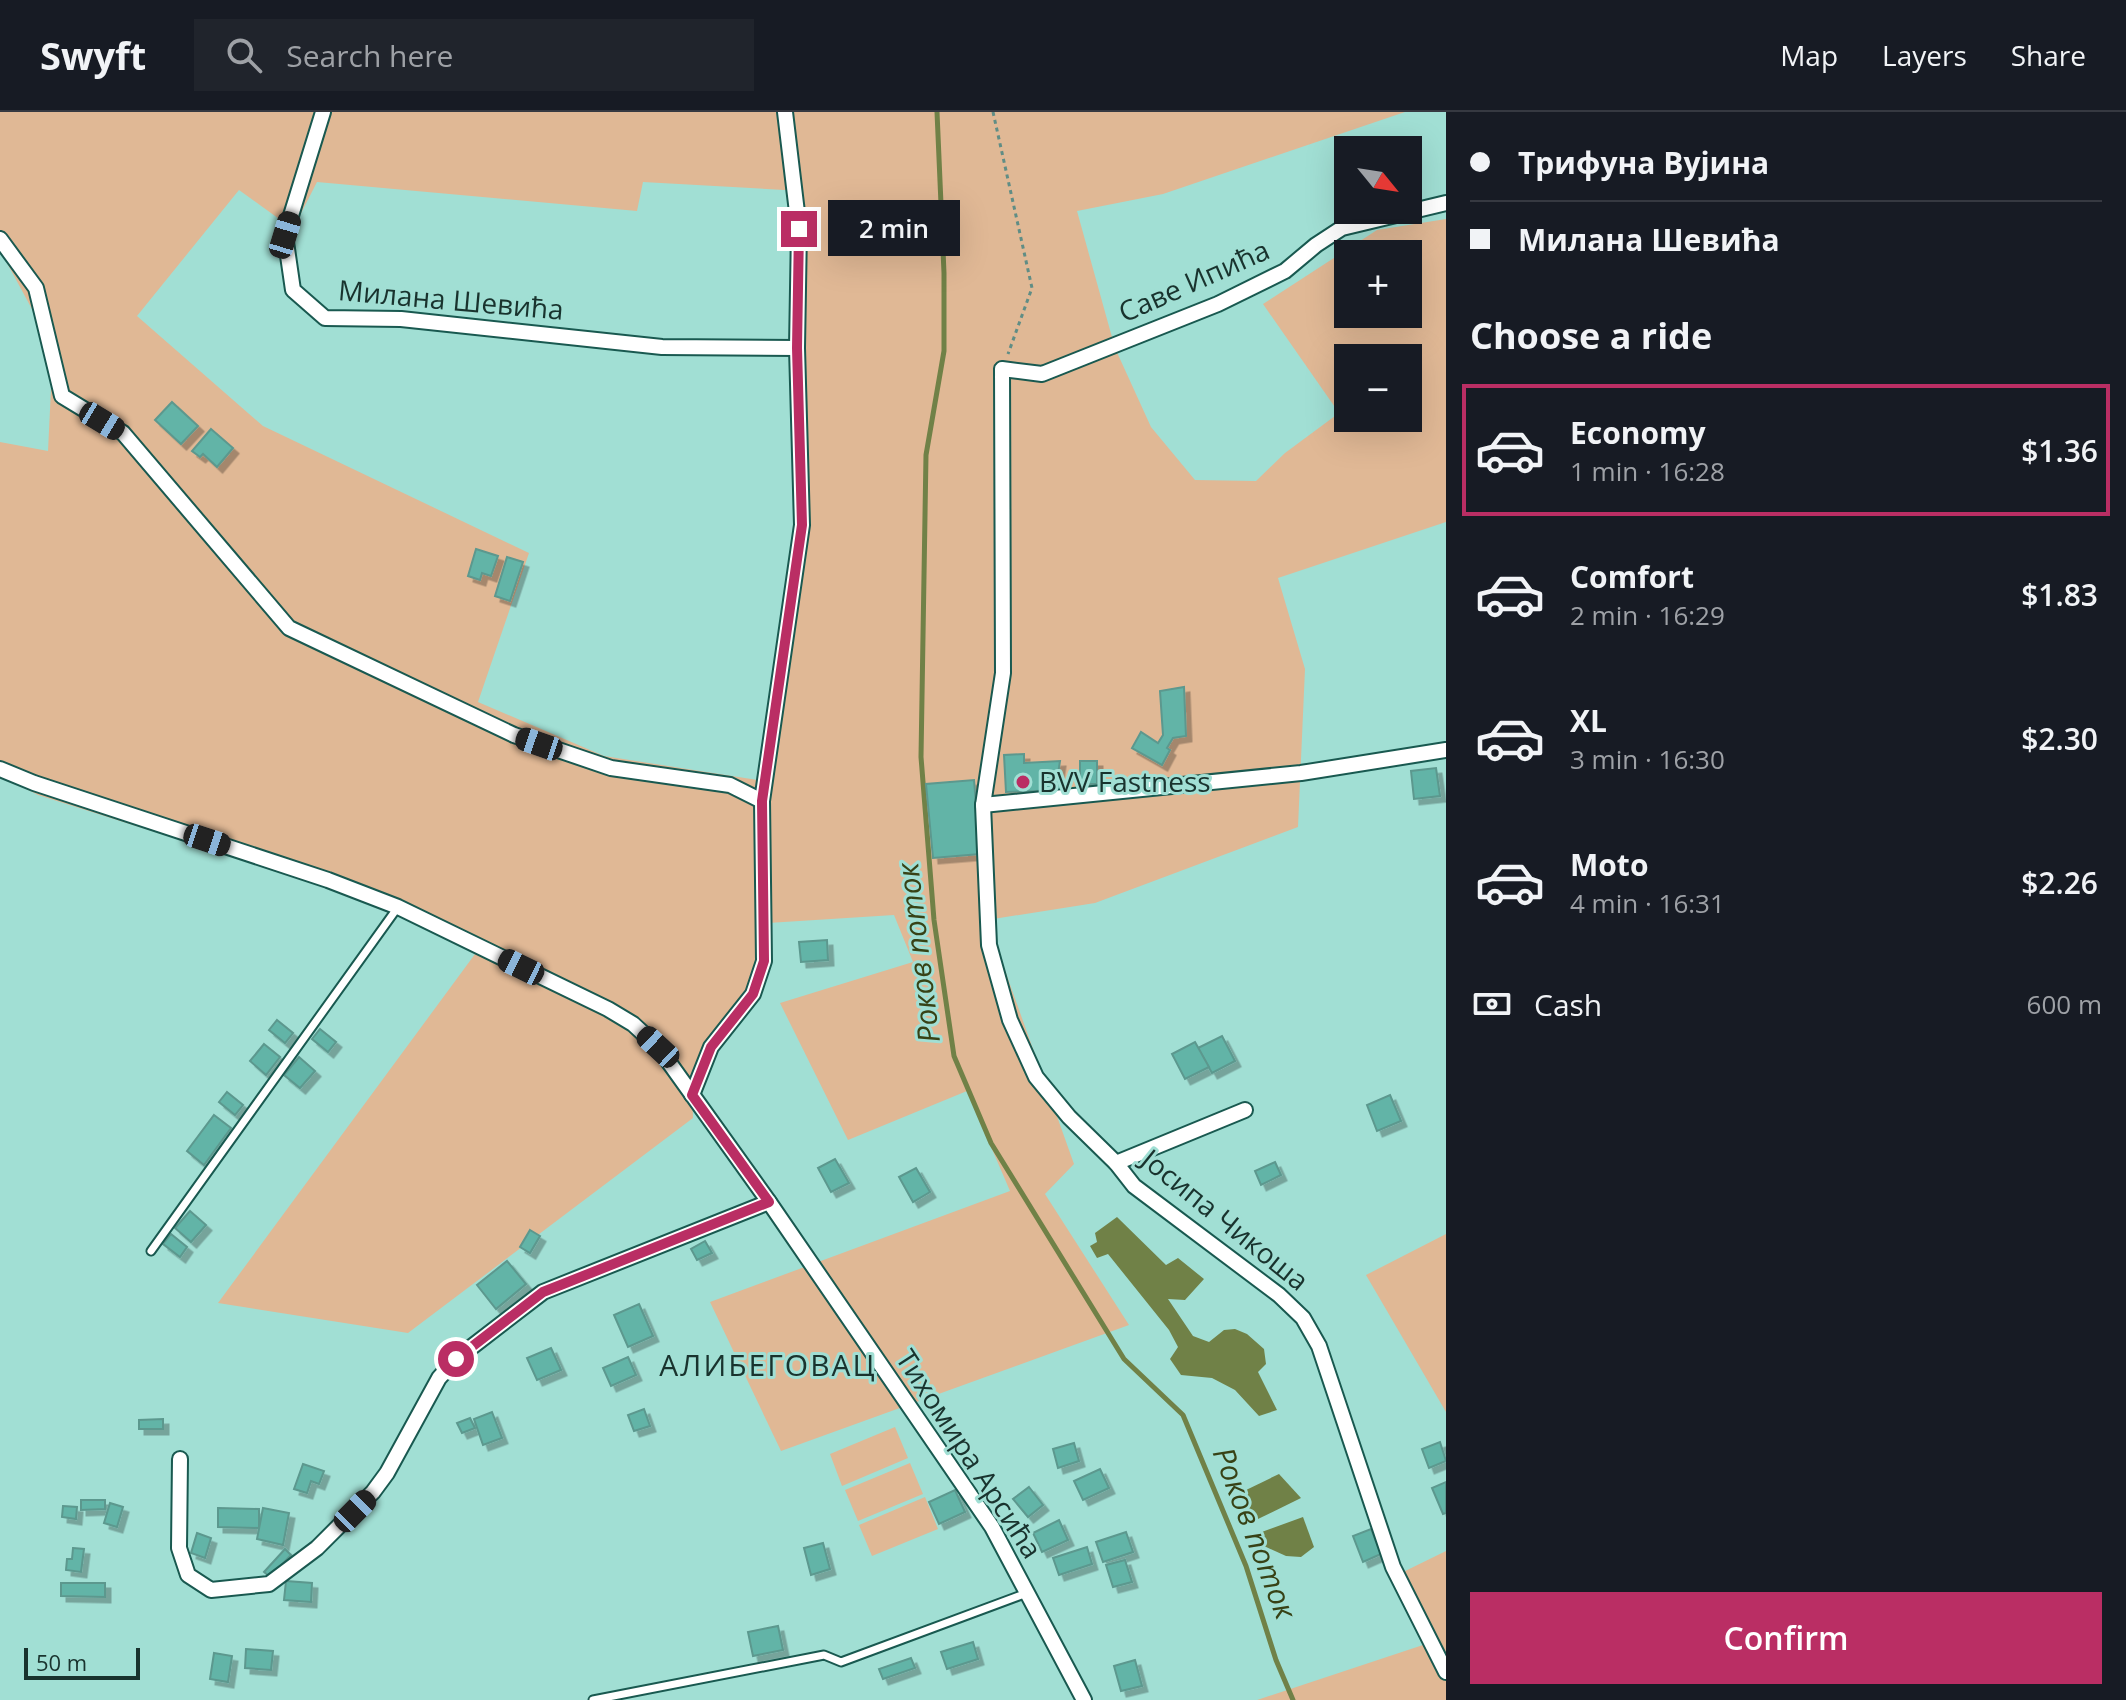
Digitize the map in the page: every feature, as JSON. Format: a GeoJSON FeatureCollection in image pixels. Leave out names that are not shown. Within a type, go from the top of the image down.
{"type":"FeatureCollection","features":[{"type":"Feature","properties":{"kind":"street","name":"Милана Шевића"},"geometry":{"type":"LineString","coordinates":[[323,112],[285,235],[293,290],[325,318],[401,319],[662,347],[797,348]]}},
{"type":"Feature","properties":{"kind":"street"},"geometry":{"type":"LineString","coordinates":[[692,1095],[711,1047],[753,994],[764,961],[762,801],[802,525],[797,348],[799,229],[785,112]]}},
{"type":"Feature","properties":{"kind":"street","name":"Саве Ипића"},"geometry":{"type":"LineString","coordinates":[[1002,369],[1042,374],[1218,304],[1285,271],[1342,228],[1446,203]]}},
{"type":"Feature","properties":{"kind":"street"},"geometry":{"type":"LineString","coordinates":[[0,239],[36,288],[62,396],[123,433],[289,628],[514,735],[611,768],[730,785],[762,801]]}},
{"type":"Feature","properties":{"kind":"street","name":"Јосипа Чикоша"},"geometry":{"type":"LineString","coordinates":[[1002,369],[1003,673],[983,805],[989,945],[1010,1020],[1036,1077],[1134,1186],[1279,1295],[1303,1318],[1319,1346],[1393,1567],[1446,1672]]}},
{"type":"Feature","properties":{"kind":"street"},"geometry":{"type":"LineString","coordinates":[[983,805],[1301,773],[1446,750]]}},
{"type":"Feature","properties":{"kind":"street","name":"Тихомира Арсића"},"geometry":{"type":"LineString","coordinates":[[0,769],[328,880],[398,907],[633,1024],[658,1047],[769,1202],[992,1527],[1084,1700]]}},
{"type":"Feature","properties":{"kind":"street"},"geometry":{"type":"LineString","coordinates":[[1116,1163],[1245,1110]]}},
{"type":"Feature","properties":{"kind":"street"},"geometry":{"type":"LineString","coordinates":[[180,1459],[179,1548],[188,1575],[211,1590],[269,1584],[317,1548],[373,1492],[387,1473],[439,1378],[456,1359],[543,1292],[769,1202]]}},
{"type":"Feature","properties":{"kind":"lane"},"geometry":{"type":"LineString","coordinates":[[151,1251],[398,907]]}},
{"type":"Feature","properties":{"kind":"lane"},"geometry":{"type":"LineString","coordinates":[[593,1700],[824,1655],[841,1662],[1027,1593]]}},
{"type":"Feature","properties":{"kind":"path"},"geometry":{"type":"LineString","coordinates":[[993,112],[1032,288],[1002,369]]}},
{"type":"Feature","properties":{"kind":"shaded area"},"geometry":{"type":"Polygon","coordinates":[[[0,112],[1405,112],[1163,194],[1077,211],[1115,348],[1151,427],[1195,480],[1256,481],[1285,453],[1334,417],[1334,432],[1422,432],[1422,344],[1334,344],[1334,406],[1263,304],[1334,258],[1334,328],[1422,328],[1422,240],[1362,240],[1377,230],[1446,219],[1446,522],[1278,578],[1305,669],[1298,827],[1095,903],[987,920],[1074,1164],[1045,1194],[1129,1325],[781,1451],[710,1302],[1010,1191],[967,1091],[848,1140],[780,1003],[913,962],[894,915],[768,923],[763,988],[692,1085],[693,1118],[408,1333],[218,1303],[478,950],[327,886],[38,795],[0,775],[0,442],[48,451],[53,348],[0,250],[0,112]],[[317,182],[293,229],[239,190],[137,316],[263,426],[529,553],[478,702],[604,756],[764,781],[806,530],[802,191],[643,182],[637,211],[317,182]]]}},
{"type":"Feature","properties":{"kind":"shaded area"},"geometry":{"type":"Polygon","coordinates":[[[1117,1217],[1166,1265],[1178,1258],[1204,1279],[1185,1300],[1168,1299],[1193,1336],[1209,1342],[1224,1330],[1235,1329],[1247,1334],[1264,1349],[1266,1364],[1258,1372],[1277,1410],[1259,1416],[1235,1390],[1212,1378],[1181,1375],[1170,1359],[1178,1347],[1169,1330],[1108,1254],[1097,1258],[1090,1246],[1097,1242],[1095,1233],[1117,1217]]]}},
{"type":"Feature","properties":{"kind":"shaded area"},"geometry":{"type":"Polygon","coordinates":[[[1446,1234],[1446,1412],[1366,1275],[1446,1234]]]}},
{"type":"Feature","properties":{"kind":"shaded area"},"geometry":{"type":"Polygon","coordinates":[[[895,1427],[908,1458],[842,1486],[830,1454],[895,1427]]]}},
{"type":"Feature","properties":{"kind":"shaded area"},"geometry":{"type":"Polygon","coordinates":[[[910,1463],[923,1494],[858,1521],[845,1490],[910,1463]]]}},
{"type":"Feature","properties":{"kind":"shaded area"},"geometry":{"type":"Polygon","coordinates":[[[1279,1474],[1301,1498],[1258,1519],[1249,1516],[1244,1491],[1279,1474]]]}},
{"type":"Feature","properties":{"kind":"shaded area"},"geometry":{"type":"Polygon","coordinates":[[[925,1497],[938,1529],[872,1556],[859,1525],[925,1497]]]}},
{"type":"Feature","properties":{"kind":"shaded area"},"geometry":{"type":"Polygon","coordinates":[[[1303,1517],[1314,1547],[1301,1557],[1286,1556],[1264,1546],[1259,1533],[1303,1517]]]}},
{"type":"Feature","properties":{"kind":"shaded area"},"geometry":{"type":"Polygon","coordinates":[[[1446,1551],[1446,1700],[1257,1700],[1432,1642],[1399,1574],[1446,1551]]]}},
{"type":"Feature","properties":{"kind":"building"},"geometry":{"type":"Polygon","coordinates":[[[172,402],[198,426],[181,444],[155,420],[172,402]]]}},
{"type":"Feature","properties":{"kind":"building"},"geometry":{"type":"Polygon","coordinates":[[[211,429],[233,448],[217,467],[203,454],[200,457],[192,451],[211,429]]]}},
{"type":"Feature","properties":{"kind":"building"},"geometry":{"type":"Polygon","coordinates":[[[476,549],[498,556],[491,576],[482,573],[480,580],[468,576],[476,549]]]}},
{"type":"Feature","properties":{"kind":"building"},"geometry":{"type":"Polygon","coordinates":[[[507,557],[523,562],[510,601],[495,596],[507,557]]]}},
{"type":"Feature","properties":{"kind":"building"},"geometry":{"type":"Polygon","coordinates":[[[1184,687],[1186,736],[1173,738],[1162,765],[1132,748],[1141,732],[1158,743],[1163,735],[1160,691],[1184,687]]]}},
{"type":"Feature","properties":{"kind":"building"},"geometry":{"type":"Polygon","coordinates":[[[1024,754],[1024,763],[1060,761],[1058,774],[1061,790],[1006,792],[1004,755],[1024,754]]]}},
{"type":"Feature","properties":{"kind":"building"},"geometry":{"type":"Polygon","coordinates":[[[1080,761],[1097,761],[1097,784],[1080,784],[1080,761]]]}},
{"type":"Feature","properties":{"kind":"building"},"geometry":{"type":"Polygon","coordinates":[[[1436,768],[1440,796],[1414,799],[1411,771],[1436,768]]]}},
{"type":"Feature","properties":{"kind":"building"},"geometry":{"type":"Polygon","coordinates":[[[974,780],[980,854],[933,858],[926,784],[974,780]]]}},
{"type":"Feature","properties":{"kind":"building"},"geometry":{"type":"Polygon","coordinates":[[[827,940],[828,960],[801,962],[799,942],[827,940]]]}},
{"type":"Feature","properties":{"kind":"building"},"geometry":{"type":"Polygon","coordinates":[[[277,1020],[293,1033],[285,1043],[269,1030],[277,1020]]]}},
{"type":"Feature","properties":{"kind":"building"},"geometry":{"type":"Polygon","coordinates":[[[320,1029],[336,1042],[328,1052],[312,1039],[320,1029]]]}},
{"type":"Feature","properties":{"kind":"building"},"geometry":{"type":"Polygon","coordinates":[[[1222,1036],[1235,1061],[1212,1073],[1198,1048],[1222,1036]]]}},
{"type":"Feature","properties":{"kind":"building"},"geometry":{"type":"Polygon","coordinates":[[[1195,1042],[1209,1067],[1185,1079],[1172,1054],[1195,1042]]]}},
{"type":"Feature","properties":{"kind":"building"},"geometry":{"type":"Polygon","coordinates":[[[264,1044],[280,1057],[266,1075],[250,1061],[264,1044]]]}},
{"type":"Feature","properties":{"kind":"building"},"geometry":{"type":"Polygon","coordinates":[[[299,1057],[315,1071],[300,1088],[284,1075],[299,1057]]]}},
{"type":"Feature","properties":{"kind":"building"},"geometry":{"type":"Polygon","coordinates":[[[227,1092],[243,1105],[235,1115],[219,1102],[227,1092]]]}},
{"type":"Feature","properties":{"kind":"building"},"geometry":{"type":"Polygon","coordinates":[[[1390,1095],[1401,1121],[1377,1131],[1367,1105],[1390,1095]]]}},
{"type":"Feature","properties":{"kind":"building"},"geometry":{"type":"Polygon","coordinates":[[[214,1115],[231,1128],[204,1165],[187,1151],[214,1115]]]}},
{"type":"Feature","properties":{"kind":"building"},"geometry":{"type":"Polygon","coordinates":[[[835,1159],[849,1183],[831,1192],[818,1168],[835,1159]]]}},
{"type":"Feature","properties":{"kind":"building"},"geometry":{"type":"Polygon","coordinates":[[[1275,1162],[1281,1175],[1261,1185],[1255,1171],[1275,1162]]]}},
{"type":"Feature","properties":{"kind":"building"},"geometry":{"type":"Polygon","coordinates":[[[916,1168],[930,1192],[913,1202],[899,1177],[916,1168]]]}},
{"type":"Feature","properties":{"kind":"building"},"geometry":{"type":"Polygon","coordinates":[[[190,1211],[206,1225],[191,1242],[175,1228],[190,1211]]]}},
{"type":"Feature","properties":{"kind":"building"},"geometry":{"type":"Polygon","coordinates":[[[530,1230],[540,1236],[530,1253],[520,1247],[530,1230]]]}},
{"type":"Feature","properties":{"kind":"building"},"geometry":{"type":"Polygon","coordinates":[[[171,1234],[187,1247],[180,1257],[163,1244],[171,1234]]]}},
{"type":"Feature","properties":{"kind":"building"},"geometry":{"type":"Polygon","coordinates":[[[705,1241],[712,1253],[697,1260],[691,1249],[705,1241]]]}},
{"type":"Feature","properties":{"kind":"building"},"geometry":{"type":"Polygon","coordinates":[[[507,1261],[526,1284],[496,1309],[477,1285],[507,1261]]]}},
{"type":"Feature","properties":{"kind":"building"},"geometry":{"type":"Polygon","coordinates":[[[639,1304],[653,1336],[628,1347],[614,1315],[639,1304]]]}},
{"type":"Feature","properties":{"kind":"building"},"geometry":{"type":"Polygon","coordinates":[[[551,1348],[561,1370],[537,1380],[527,1358],[551,1348]]]}},
{"type":"Feature","properties":{"kind":"building"},"geometry":{"type":"Polygon","coordinates":[[[628,1357],[636,1375],[611,1386],[603,1368],[628,1357]]]}},
{"type":"Feature","properties":{"kind":"building"},"geometry":{"type":"Polygon","coordinates":[[[644,1409],[650,1426],[634,1431],[628,1415],[644,1409]]]}},
{"type":"Feature","properties":{"kind":"building"},"geometry":{"type":"Polygon","coordinates":[[[492,1412],[502,1438],[483,1445],[474,1419],[492,1412]]]}},
{"type":"Feature","properties":{"kind":"building"},"geometry":{"type":"Polygon","coordinates":[[[470,1418],[475,1428],[462,1433],[457,1423],[470,1418]]]}},
{"type":"Feature","properties":{"kind":"building"},"geometry":{"type":"Polygon","coordinates":[[[163,1419],[163,1429],[139,1429],[139,1420],[163,1419]]]}},
{"type":"Feature","properties":{"kind":"building"},"geometry":{"type":"Polygon","coordinates":[[[1440,1442],[1446,1461],[1429,1468],[1422,1449],[1440,1442]]]}},
{"type":"Feature","properties":{"kind":"building"},"geometry":{"type":"Polygon","coordinates":[[[1074,1443],[1079,1461],[1058,1468],[1053,1449],[1074,1443]]]}},
{"type":"Feature","properties":{"kind":"building"},"geometry":{"type":"Polygon","coordinates":[[[303,1464],[324,1471],[319,1484],[311,1481],[307,1493],[294,1489],[303,1464]]]}},
{"type":"Feature","properties":{"kind":"building"},"geometry":{"type":"Polygon","coordinates":[[[1100,1469],[1109,1488],[1083,1500],[1074,1481],[1100,1469]]]}},
{"type":"Feature","properties":{"kind":"building"},"geometry":{"type":"Polygon","coordinates":[[[1446,1482],[1446,1513],[1443,1514],[1432,1488],[1446,1482]]]}},
{"type":"Feature","properties":{"kind":"building"},"geometry":{"type":"Polygon","coordinates":[[[1029,1487],[1043,1505],[1028,1517],[1013,1499],[1029,1487]]]}},
{"type":"Feature","properties":{"kind":"building"},"geometry":{"type":"Polygon","coordinates":[[[955,1490],[965,1512],[939,1524],[929,1502],[955,1490]]]}},
{"type":"Feature","properties":{"kind":"building"},"geometry":{"type":"Polygon","coordinates":[[[81,1500],[105,1500],[105,1509],[81,1510],[81,1500]]]}},
{"type":"Feature","properties":{"kind":"building"},"geometry":{"type":"Polygon","coordinates":[[[110,1503],[123,1507],[117,1527],[104,1523],[110,1503]]]}},
{"type":"Feature","properties":{"kind":"building"},"geometry":{"type":"Polygon","coordinates":[[[63,1506],[77,1507],[76,1519],[62,1517],[63,1506]]]}},
{"type":"Feature","properties":{"kind":"building"},"geometry":{"type":"Polygon","coordinates":[[[218,1508],[259,1509],[259,1528],[218,1527],[218,1508]]]}},
{"type":"Feature","properties":{"kind":"building"},"geometry":{"type":"Polygon","coordinates":[[[263,1508],[289,1513],[283,1545],[257,1539],[263,1508]]]}},
{"type":"Feature","properties":{"kind":"building"},"geometry":{"type":"Polygon","coordinates":[[[1059,1520],[1068,1540],[1042,1552],[1033,1533],[1059,1520]]]}},
{"type":"Feature","properties":{"kind":"building"},"geometry":{"type":"Polygon","coordinates":[[[1371,1529],[1381,1554],[1363,1562],[1353,1536],[1371,1529]]]}},
{"type":"Feature","properties":{"kind":"building"},"geometry":{"type":"Polygon","coordinates":[[[1126,1532],[1133,1552],[1103,1562],[1096,1542],[1126,1532]]]}},
{"type":"Feature","properties":{"kind":"building"},"geometry":{"type":"Polygon","coordinates":[[[197,1533],[211,1538],[205,1558],[191,1553],[197,1533]]]}},
{"type":"Feature","properties":{"kind":"building"},"geometry":{"type":"Polygon","coordinates":[[[823,1543],[830,1569],[811,1575],[804,1548],[823,1543]]]}},
{"type":"Feature","properties":{"kind":"building"},"geometry":{"type":"Polygon","coordinates":[[[1087,1547],[1092,1564],[1059,1575],[1053,1558],[1087,1547]]]}},
{"type":"Feature","properties":{"kind":"building"},"geometry":{"type":"Polygon","coordinates":[[[73,1548],[84,1549],[81,1572],[66,1570],[73,1548]]]}},
{"type":"Feature","properties":{"kind":"building"},"geometry":{"type":"Polygon","coordinates":[[[285,1549],[291,1555],[270,1577],[264,1572],[285,1549]]]}},
{"type":"Feature","properties":{"kind":"building"},"geometry":{"type":"Polygon","coordinates":[[[1125,1560],[1132,1582],[1113,1587],[1106,1565],[1125,1560]]]}},
{"type":"Feature","properties":{"kind":"building"},"geometry":{"type":"Polygon","coordinates":[[[286,1581],[312,1583],[311,1602],[284,1600],[286,1581]]]}},
{"type":"Feature","properties":{"kind":"building"},"geometry":{"type":"Polygon","coordinates":[[[61,1583],[105,1583],[105,1597],[61,1596],[61,1583]]]}},
{"type":"Feature","properties":{"kind":"building"},"geometry":{"type":"Polygon","coordinates":[[[778,1626],[783,1650],[753,1656],[748,1632],[778,1626]]]}},
{"type":"Feature","properties":{"kind":"building"},"geometry":{"type":"Polygon","coordinates":[[[973,1642],[978,1659],[947,1669],[941,1652],[973,1642]]]}},
{"type":"Feature","properties":{"kind":"building"},"geometry":{"type":"Polygon","coordinates":[[[246,1649],[273,1651],[271,1670],[245,1668],[246,1649]]]}},
{"type":"Feature","properties":{"kind":"building"},"geometry":{"type":"Polygon","coordinates":[[[214,1653],[232,1656],[228,1682],[210,1679],[214,1653]]]}},
{"type":"Feature","properties":{"kind":"building"},"geometry":{"type":"Polygon","coordinates":[[[911,1658],[915,1668],[883,1679],[879,1669],[911,1658]]]}},
{"type":"Feature","properties":{"kind":"building"},"geometry":{"type":"Polygon","coordinates":[[[1135,1660],[1142,1686],[1121,1691],[1114,1666],[1135,1660]]]}},
{"type":"Feature","properties":{"kind":"waterway","name":"Роков поток"},"geometry":{"type":"LineString","coordinates":[[937,112],[944,351],[926,455],[921,757],[934,920],[954,1056],[991,1143],[1124,1359],[1183,1415],[1246,1566],[1276,1660],[1293,1700]]}},
{"type":"Feature","properties":{"kind":"place","name":"BVV Fastness"},"geometry":{"type":"Point","coordinates":[1023,782]}},
{"type":"Feature","properties":{"kind":"district","name":"АЛИБЕГОВАЦ"},"geometry":{"type":"Point","coordinates":[768,1366]}},
{"type":"Feature","properties":{"kind":"route"},"geometry":{"type":"LineString","coordinates":[[456,1359],[543,1292],[769,1202],[692,1095],[711,1047],[753,994],[764,961],[762,801],[802,525],[797,348],[799,229]]}}]}
